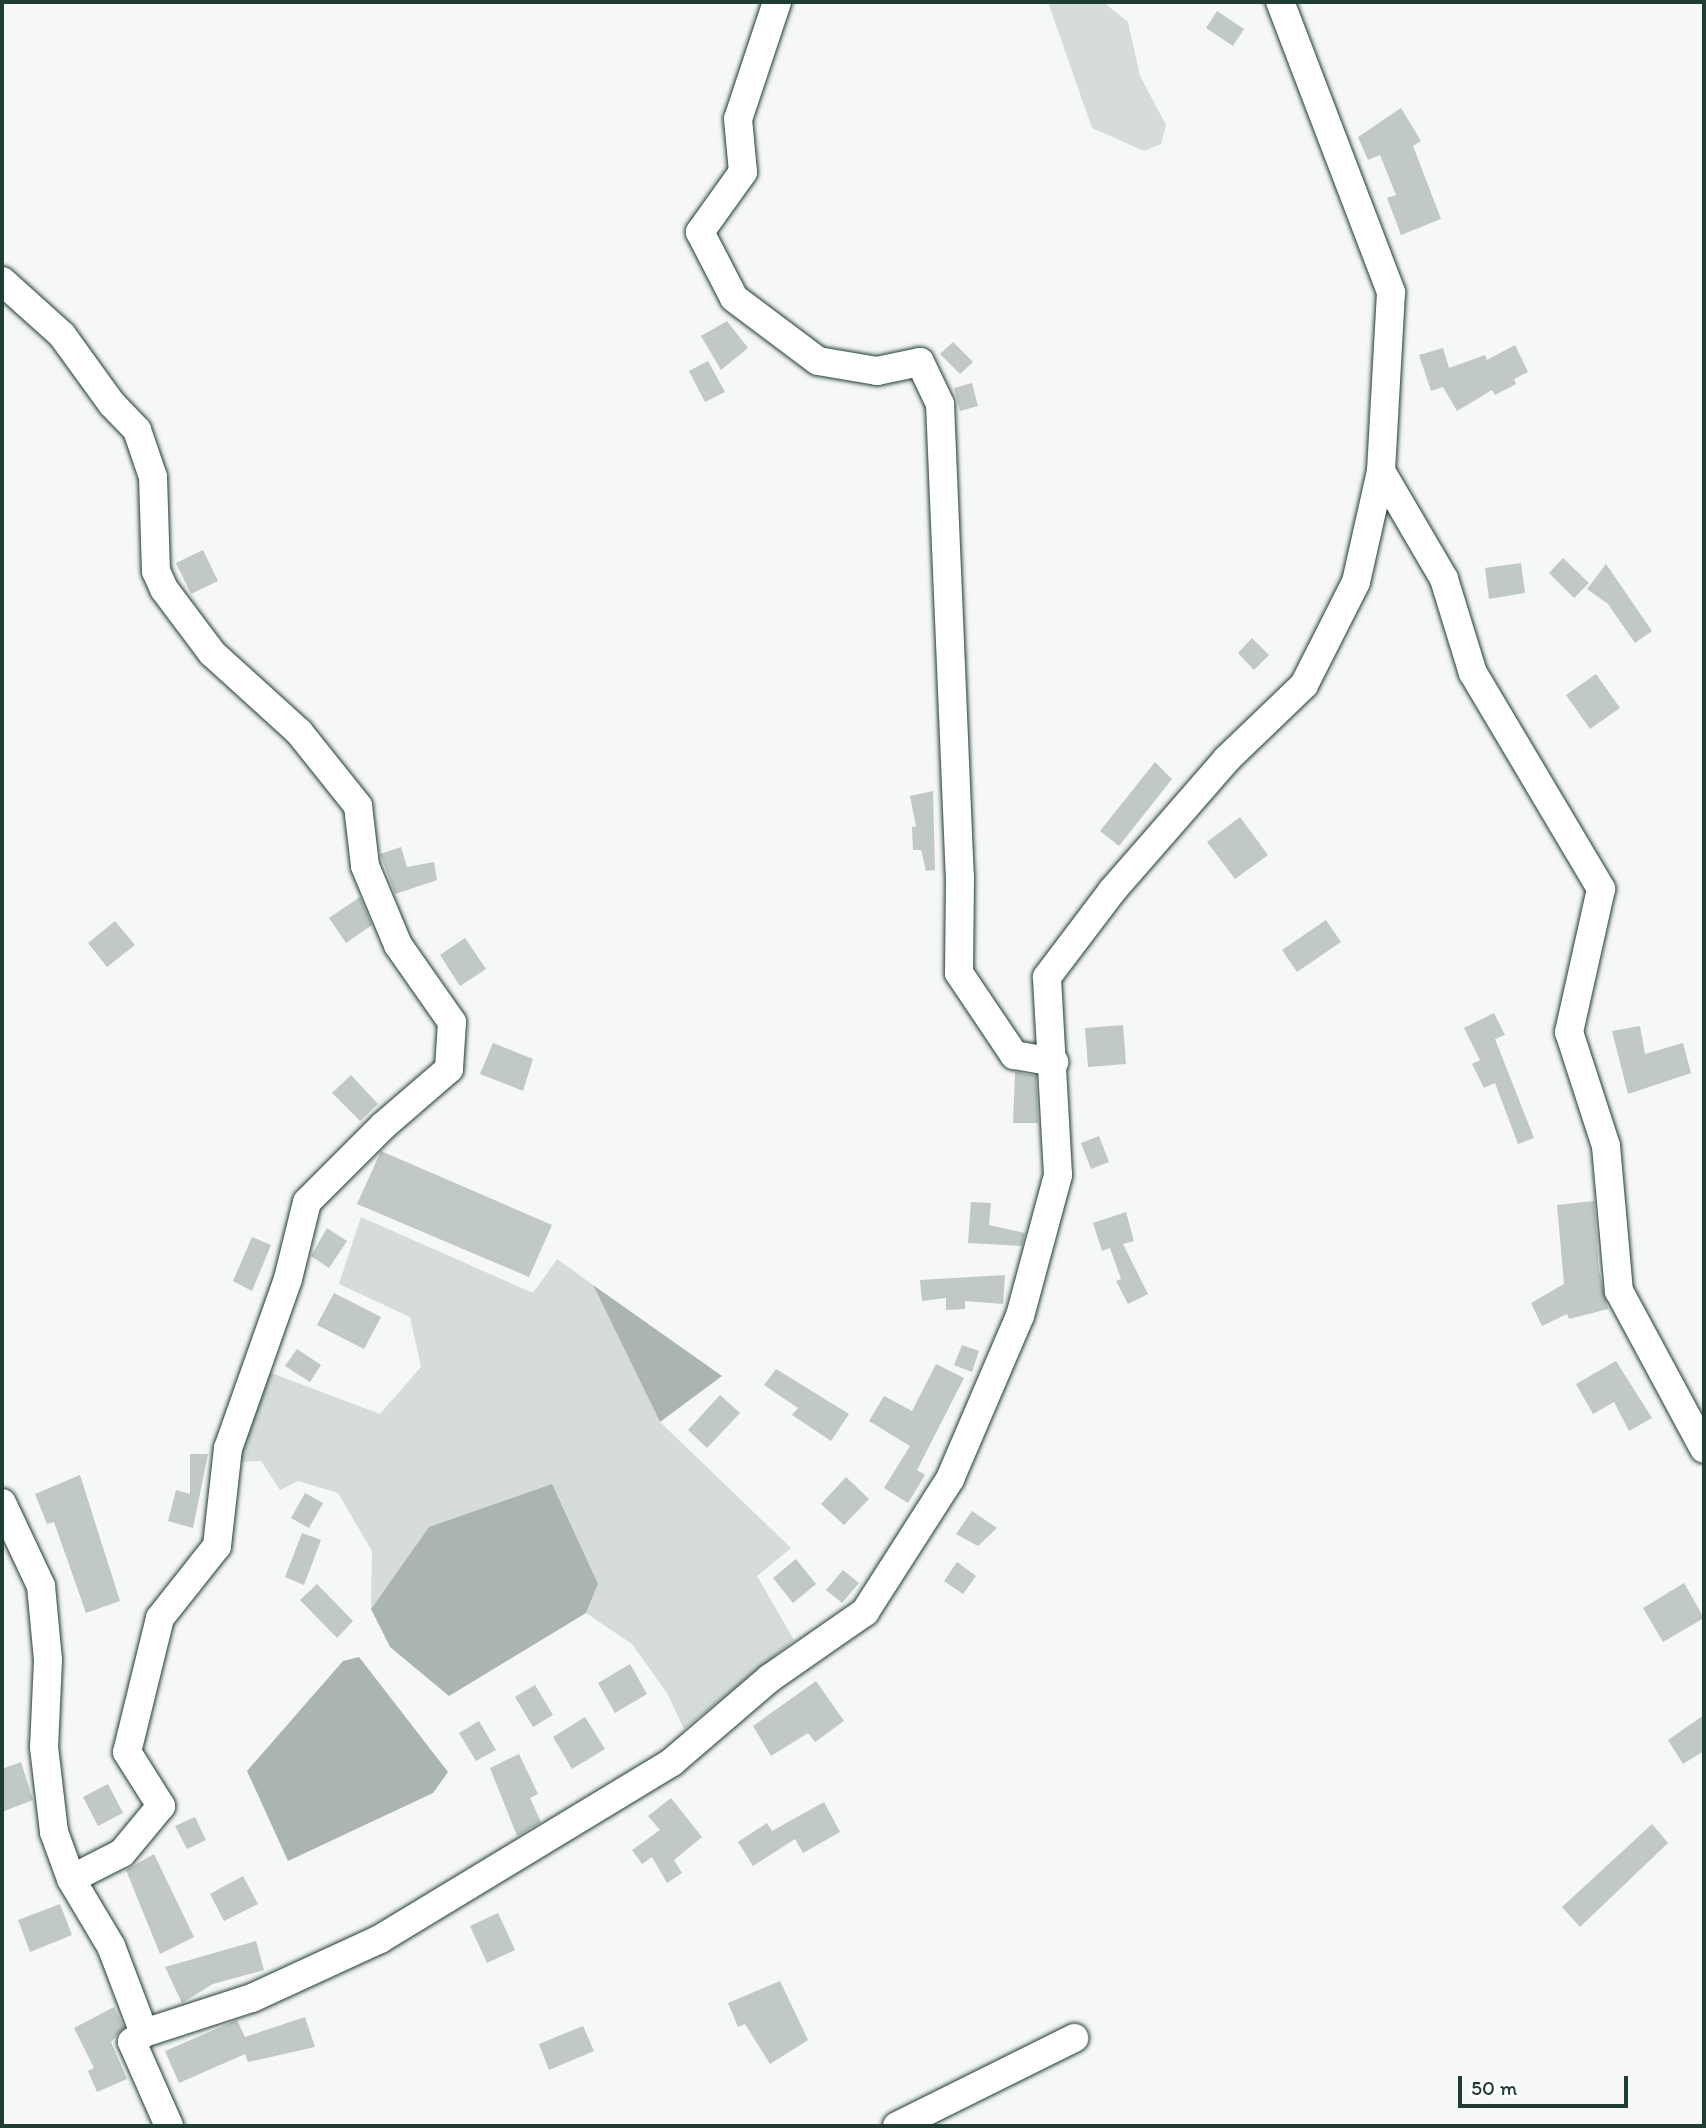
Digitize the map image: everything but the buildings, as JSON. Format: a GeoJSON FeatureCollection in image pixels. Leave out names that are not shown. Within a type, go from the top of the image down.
{"type":"FeatureCollection","features":[{"type":"Feature","properties":{"kind":"street"},"geometry":{"type":"LineString","coordinates":[[777,2],[738,119],[743,172],[700,232],[734,298],[818,361],[877,371],[920,362],[940,404],[960,877],[959,973],[1014,1055],[1054,1062]]}},
{"type":"Feature","properties":{"kind":"street"},"geometry":{"type":"LineString","coordinates":[[169,2126],[132,2042],[144,2033],[252,1998],[380,1939],[672,1762],[770,1678],[865,1612],[950,1479],[1020,1316],[1058,1175],[1054,1062],[1047,976],[1112,891],[1227,759],[1304,685],[1356,582],[1381,471],[1391,292],[1280,2]]}},
{"type":"Feature","properties":{"kind":"street"},"geometry":{"type":"LineString","coordinates":[[2,281],[62,335],[112,404],[137,430],[153,477],[156,570],[164,589],[212,653],[299,732],[358,806],[365,866],[398,945],[452,1022],[450,1069],[383,1126],[307,1202],[288,1279],[228,1448],[218,1546],[160,1618],[127,1752],[161,1806],[122,1853],[71,1879]]}},
{"type":"Feature","properties":{"kind":"street"},"geometry":{"type":"LineString","coordinates":[[1381,471],[1444,579],[1473,673],[1601,889],[1569,1032],[1606,1146],[1619,1291],[1704,1449]]}},
{"type":"Feature","properties":{"kind":"street"},"geometry":{"type":"LineString","coordinates":[[2,1503],[41,1586],[48,1660],[44,1747],[54,1832],[71,1879],[111,1946],[144,2033]]}},
{"type":"Feature","properties":{"kind":"street"},"geometry":{"type":"LineString","coordinates":[[897,2126],[1074,2038]]}},
{"type":"Feature","properties":{"kind":"shaded area"},"geometry":{"type":"Polygon","coordinates":[[[1048,2],[1103,2],[1128,22],[1140,76],[1166,125],[1161,144],[1144,151],[1092,128],[1048,2]]]}},
{"type":"Feature","properties":{"kind":"shaded area"},"geometry":{"type":"Polygon","coordinates":[[[361,1217],[533,1293],[557,1259],[593,1285],[660,1422],[791,1548],[757,1576],[794,1640],[684,1729],[667,1693],[632,1644],[586,1613],[598,1584],[429,1527],[371,1609],[372,1551],[338,1493],[298,1481],[280,1490],[261,1461],[237,1462],[266,1371],[380,1414],[421,1367],[410,1317],[339,1284],[361,1217]]]}},
{"type":"Feature","properties":{"kind":"shaded area"},"geometry":{"type":"Polygon","coordinates":[[[593,1285],[722,1376],[660,1422],[593,1285]]]}},
{"type":"Feature","properties":{"kind":"shaded area"},"geometry":{"type":"Polygon","coordinates":[[[552,1484],[598,1584],[586,1613],[449,1696],[390,1647],[371,1609],[429,1527],[552,1484]]]}},
{"type":"Feature","properties":{"kind":"shaded area"},"geometry":{"type":"Polygon","coordinates":[[[359,1657],[448,1772],[433,1793],[288,1861],[247,1771],[343,1661],[359,1657]]]}}]}
